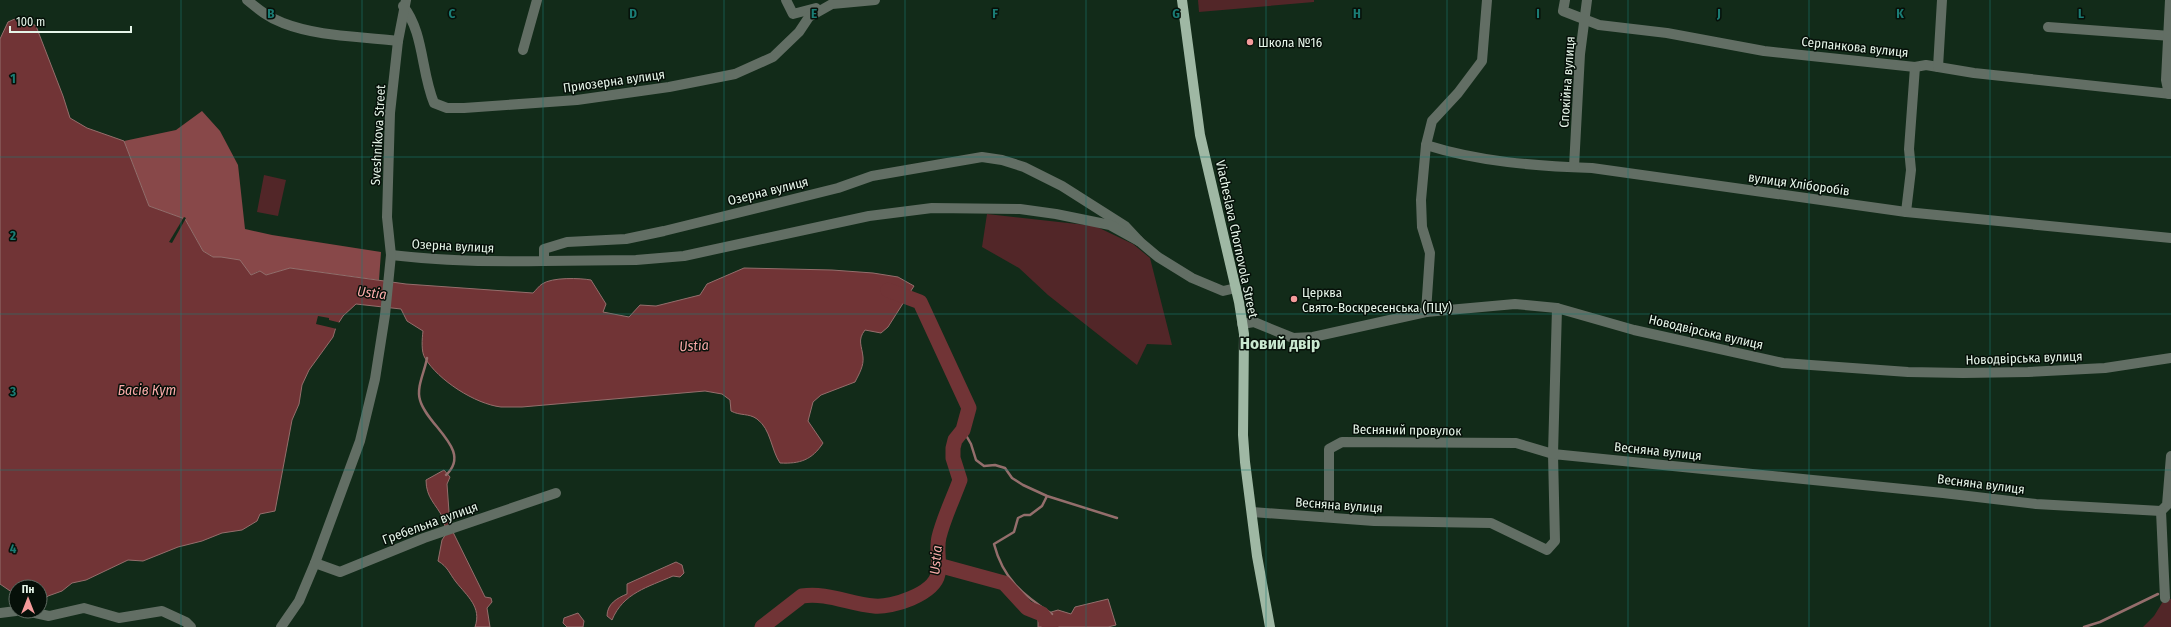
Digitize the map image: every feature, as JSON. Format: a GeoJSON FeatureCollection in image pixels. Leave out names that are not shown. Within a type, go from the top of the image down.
{"type":"FeatureCollection","features":[{"type":"Feature","properties":{"kind":"main road","name":"Viacheslava Chornovola Street"},"geometry":{"type":"LineString","coordinates":[[1182,0],[1200,135],[1236,288],[1242,324],[1245,356],[1243,435],[1252,512],[1270,627]]}},
{"type":"Feature","properties":{"kind":"street"},"geometry":{"type":"LineString","coordinates":[[247,0],[265,15],[299,29],[344,36],[398,41]]}},
{"type":"Feature","properties":{"kind":"street"},"geometry":{"type":"LineString","coordinates":[[523,50],[537,0]]}},
{"type":"Feature","properties":{"kind":"street"},"geometry":{"type":"LineString","coordinates":[[786,0],[793,14],[832,4]]}},
{"type":"Feature","properties":{"kind":"street","name":"Приозерна вулиця"},"geometry":{"type":"LineString","coordinates":[[404,3],[412,17],[428,90],[434,102],[446,108],[521,105],[615,96],[735,74],[773,57],[799,32],[809,17],[832,4],[875,0]]}},
{"type":"Feature","properties":{"kind":"street"},"geometry":{"type":"LineString","coordinates":[[1426,312],[1430,253],[1422,227],[1421,200],[1426,145],[1432,121],[1458,93],[1482,61],[1487,0]]}},
{"type":"Feature","properties":{"kind":"street","name":"Серпанкова вулиця"},"geometry":{"type":"LineString","coordinates":[[1565,0],[1563,12],[1599,25],[1667,33],[1764,51],[1915,67],[1926,65],[1974,73],[2170,94]]}},
{"type":"Feature","properties":{"kind":"street","name":"Спокійна вулиця"},"geometry":{"type":"LineString","coordinates":[[1574,167],[1580,54],[1586,20],[1587,0]]}},
{"type":"Feature","properties":{"kind":"street"},"geometry":{"type":"LineString","coordinates":[[1938,67],[1942,0]]}},
{"type":"Feature","properties":{"kind":"street"},"geometry":{"type":"LineString","coordinates":[[2170,0],[2166,80],[2170,94]]}},
{"type":"Feature","properties":{"kind":"street","name":"Sveshnikova Street"},"geometry":{"type":"LineString","coordinates":[[281,627],[299,601],[315,563],[360,440],[375,379],[385,315],[392,255],[387,217],[387,169],[398,41],[404,3]]}},
{"type":"Feature","properties":{"kind":"street"},"geometry":{"type":"LineString","coordinates":[[2048,27],[2169,36]]}},
{"type":"Feature","properties":{"kind":"street"},"geometry":{"type":"LineString","coordinates":[[1906,212],[1911,170],[1909,149],[1915,67]]}},
{"type":"Feature","properties":{"kind":"street","name":"вулиця Хліборобів"},"geometry":{"type":"LineString","coordinates":[[1426,145],[1457,155],[1489,160],[1542,166],[1592,168],[1906,212],[2171,238]]}},
{"type":"Feature","properties":{"kind":"street","name":"Озерна вулиця"},"geometry":{"type":"LineString","coordinates":[[392,255],[441,261],[544,261],[544,249],[567,242],[626,239],[838,188],[872,176],[982,157],[1002,160],[1024,167],[1062,186],[1125,226],[1139,241]]}},
{"type":"Feature","properties":{"kind":"street"},"geometry":{"type":"LineString","coordinates":[[544,261],[636,260],[684,256],[869,216],[932,208],[1020,209],[1056,214],[1110,225],[1139,241],[1158,256],[1192,278],[1223,291],[1236,288]]}},
{"type":"Feature","properties":{"kind":"street","name":"Новодвірська вулиця"},"geometry":{"type":"LineString","coordinates":[[1242,324],[1254,322],[1293,338],[1313,337],[1426,312],[1515,304],[1557,308],[1634,330],[1783,363],[1908,372],[1962,373],[2028,372],[2106,368],[2171,358]]}},
{"type":"Feature","properties":{"kind":"street"},"geometry":{"type":"LineString","coordinates":[[1553,454],[1557,308]]}},
{"type":"Feature","properties":{"kind":"street","name":"Весняний провулок"},"geometry":{"type":"LineString","coordinates":[[1329,517],[1329,448],[1342,442],[1516,443],[1553,454]]}},
{"type":"Feature","properties":{"kind":"street","name":"Весняна вулиця"},"geometry":{"type":"LineString","coordinates":[[1252,512],[1374,521],[1491,524],[1547,550],[1555,541],[1553,454],[1943,492],[2036,504],[2166,508]]}},
{"type":"Feature","properties":{"kind":"street"},"geometry":{"type":"LineString","coordinates":[[2165,598],[2166,508],[2171,456]]}},
{"type":"Feature","properties":{"kind":"street","name":"Гребельна вулиця"},"geometry":{"type":"LineString","coordinates":[[315,563],[340,572],[453,527],[556,492]]}},
{"type":"Feature","properties":{"kind":"street"},"geometry":{"type":"LineString","coordinates":[[48,616],[84,608],[119,618],[162,611],[186,622],[190,627]]}},
{"type":"Feature","properties":{"kind":"shaded area"},"geometry":{"type":"Polygon","coordinates":[[[1198,0],[1314,0],[1314,2],[1199,12],[1198,0]]]}},
{"type":"Feature","properties":{"kind":"shaded area"},"geometry":{"type":"Polygon","coordinates":[[[202,111],[220,131],[238,165],[245,229],[272,235],[381,252],[379,280],[290,268],[266,275],[259,271],[251,275],[221,257],[213,257],[203,251],[185,219],[149,206],[124,141],[176,130],[202,111]]]}},
{"type":"Feature","properties":{"kind":"shaded area"},"geometry":{"type":"Polygon","coordinates":[[[264,175],[286,180],[278,216],[257,212],[264,175]]]}},
{"type":"Feature","properties":{"kind":"shaded area"},"geometry":{"type":"Polygon","coordinates":[[[987,214],[1095,226],[1133,244],[1150,258],[1172,345],[1147,344],[1137,365],[1048,295],[1019,268],[982,247],[987,214]]]}},
{"type":"Feature","properties":{"kind":"shaded area"},"geometry":{"type":"Polygon","coordinates":[[[2165,598],[2171,599],[2171,627],[2143,627],[2154,616],[2165,598]]]}},
{"type":"Feature","properties":{"kind":"water","name":"Басів Кут"},"geometry":{"type":"Polygon","coordinates":[[[17,18],[28,21],[36,26],[70,118],[87,128],[124,141],[149,206],[185,219],[203,251],[213,257],[240,260],[251,275],[260,271],[266,275],[290,268],[406,284],[533,293],[542,284],[552,280],[586,279],[591,280],[606,304],[603,312],[629,317],[640,305],[656,306],[700,295],[707,284],[744,268],[832,270],[873,273],[898,277],[914,286],[888,327],[881,333],[865,330],[861,337],[863,364],[855,382],[821,395],[813,402],[808,421],[823,443],[810,457],[794,463],[780,463],[762,423],[754,417],[731,411],[730,400],[722,394],[705,391],[522,407],[501,407],[491,405],[458,390],[439,375],[425,358],[422,341],[423,331],[407,321],[401,309],[356,304],[343,316],[336,327],[333,337],[309,370],[302,385],[299,404],[292,420],[275,511],[260,514],[257,521],[242,530],[222,533],[202,541],[178,547],[143,561],[128,560],[86,580],[72,583],[62,591],[48,596],[48,579],[8,579],[8,590],[0,584],[0,39],[8,22],[17,18]]]}},
{"type":"Feature","properties":{"kind":"water"},"geometry":{"type":"Polygon","coordinates":[[[444,470],[450,477],[447,484],[450,526],[485,597],[491,598],[492,602],[487,608],[490,627],[475,627],[477,614],[472,602],[446,568],[438,561],[442,540],[446,534],[445,526],[443,518],[428,492],[426,480],[444,470]]]}},
{"type":"Feature","properties":{"kind":"water"},"geometry":{"type":"Polygon","coordinates":[[[676,562],[682,565],[684,573],[680,577],[673,576],[637,592],[623,603],[612,620],[607,616],[607,612],[613,602],[627,594],[627,584],[676,562]]]}},
{"type":"Feature","properties":{"kind":"water"},"geometry":{"type":"Polygon","coordinates":[[[1108,599],[1116,625],[1108,627],[1038,627],[1038,616],[1058,610],[1071,614],[1075,607],[1108,599]]]}},
{"type":"Feature","properties":{"kind":"water"},"geometry":{"type":"Polygon","coordinates":[[[578,613],[584,621],[583,627],[567,627],[563,623],[564,618],[578,613]]]}},
{"type":"Feature","properties":{"kind":"pier"},"geometry":{"type":"Polygon","coordinates":[[[184,217],[186,218],[172,243],[169,242],[184,217]]]}},
{"type":"Feature","properties":{"kind":"pier"},"geometry":{"type":"Polygon","coordinates":[[[318,316],[329,318],[329,320],[341,323],[337,329],[316,324],[318,316]]]}},
{"type":"Feature","properties":{"kind":"waterway","name":"Ustia"},"geometry":{"type":"LineString","coordinates":[[762,627],[802,596],[811,595],[829,597],[874,606],[891,605],[911,598],[929,588],[935,581],[938,574],[939,537],[960,480],[953,458],[953,448],[955,440],[963,430],[969,408],[920,302],[888,290]]}},
{"type":"Feature","properties":{"kind":"waterway"},"geometry":{"type":"LineString","coordinates":[[427,358],[420,384],[419,395],[424,410],[446,438],[451,447],[454,456],[453,466],[446,475]]}},
{"type":"Feature","properties":{"kind":"waterway"},"geometry":{"type":"LineString","coordinates":[[963,430],[971,444],[976,460],[984,466],[995,465],[1005,468],[1012,478],[1047,496],[1117,518]]}},
{"type":"Feature","properties":{"kind":"waterway"},"geometry":{"type":"LineString","coordinates":[[1047,496],[1042,506],[1030,515],[1024,515],[1018,518],[1014,532],[994,544],[998,556],[1009,577],[1023,593],[1052,614]]}},
{"type":"Feature","properties":{"kind":"waterway"},"geometry":{"type":"LineString","coordinates":[[938,565],[1004,583],[1027,608],[1042,614],[1051,627]]}},
{"type":"Feature","properties":{"kind":"waterway"},"geometry":{"type":"LineString","coordinates":[[2084,627],[2100,622],[2158,594]]}},
{"type":"Feature","properties":{"kind":"place","name":"Школа №16"},"geometry":{"type":"Point","coordinates":[1250,42]}},
{"type":"Feature","properties":{"kind":"place","name":"Церква Свято-Воскресенська (ПЦУ)"},"geometry":{"type":"Point","coordinates":[1294,299]}},
{"type":"Feature","properties":{"kind":"district","name":"Новий двір"},"geometry":{"type":"Point","coordinates":[1280,343]}}]}
